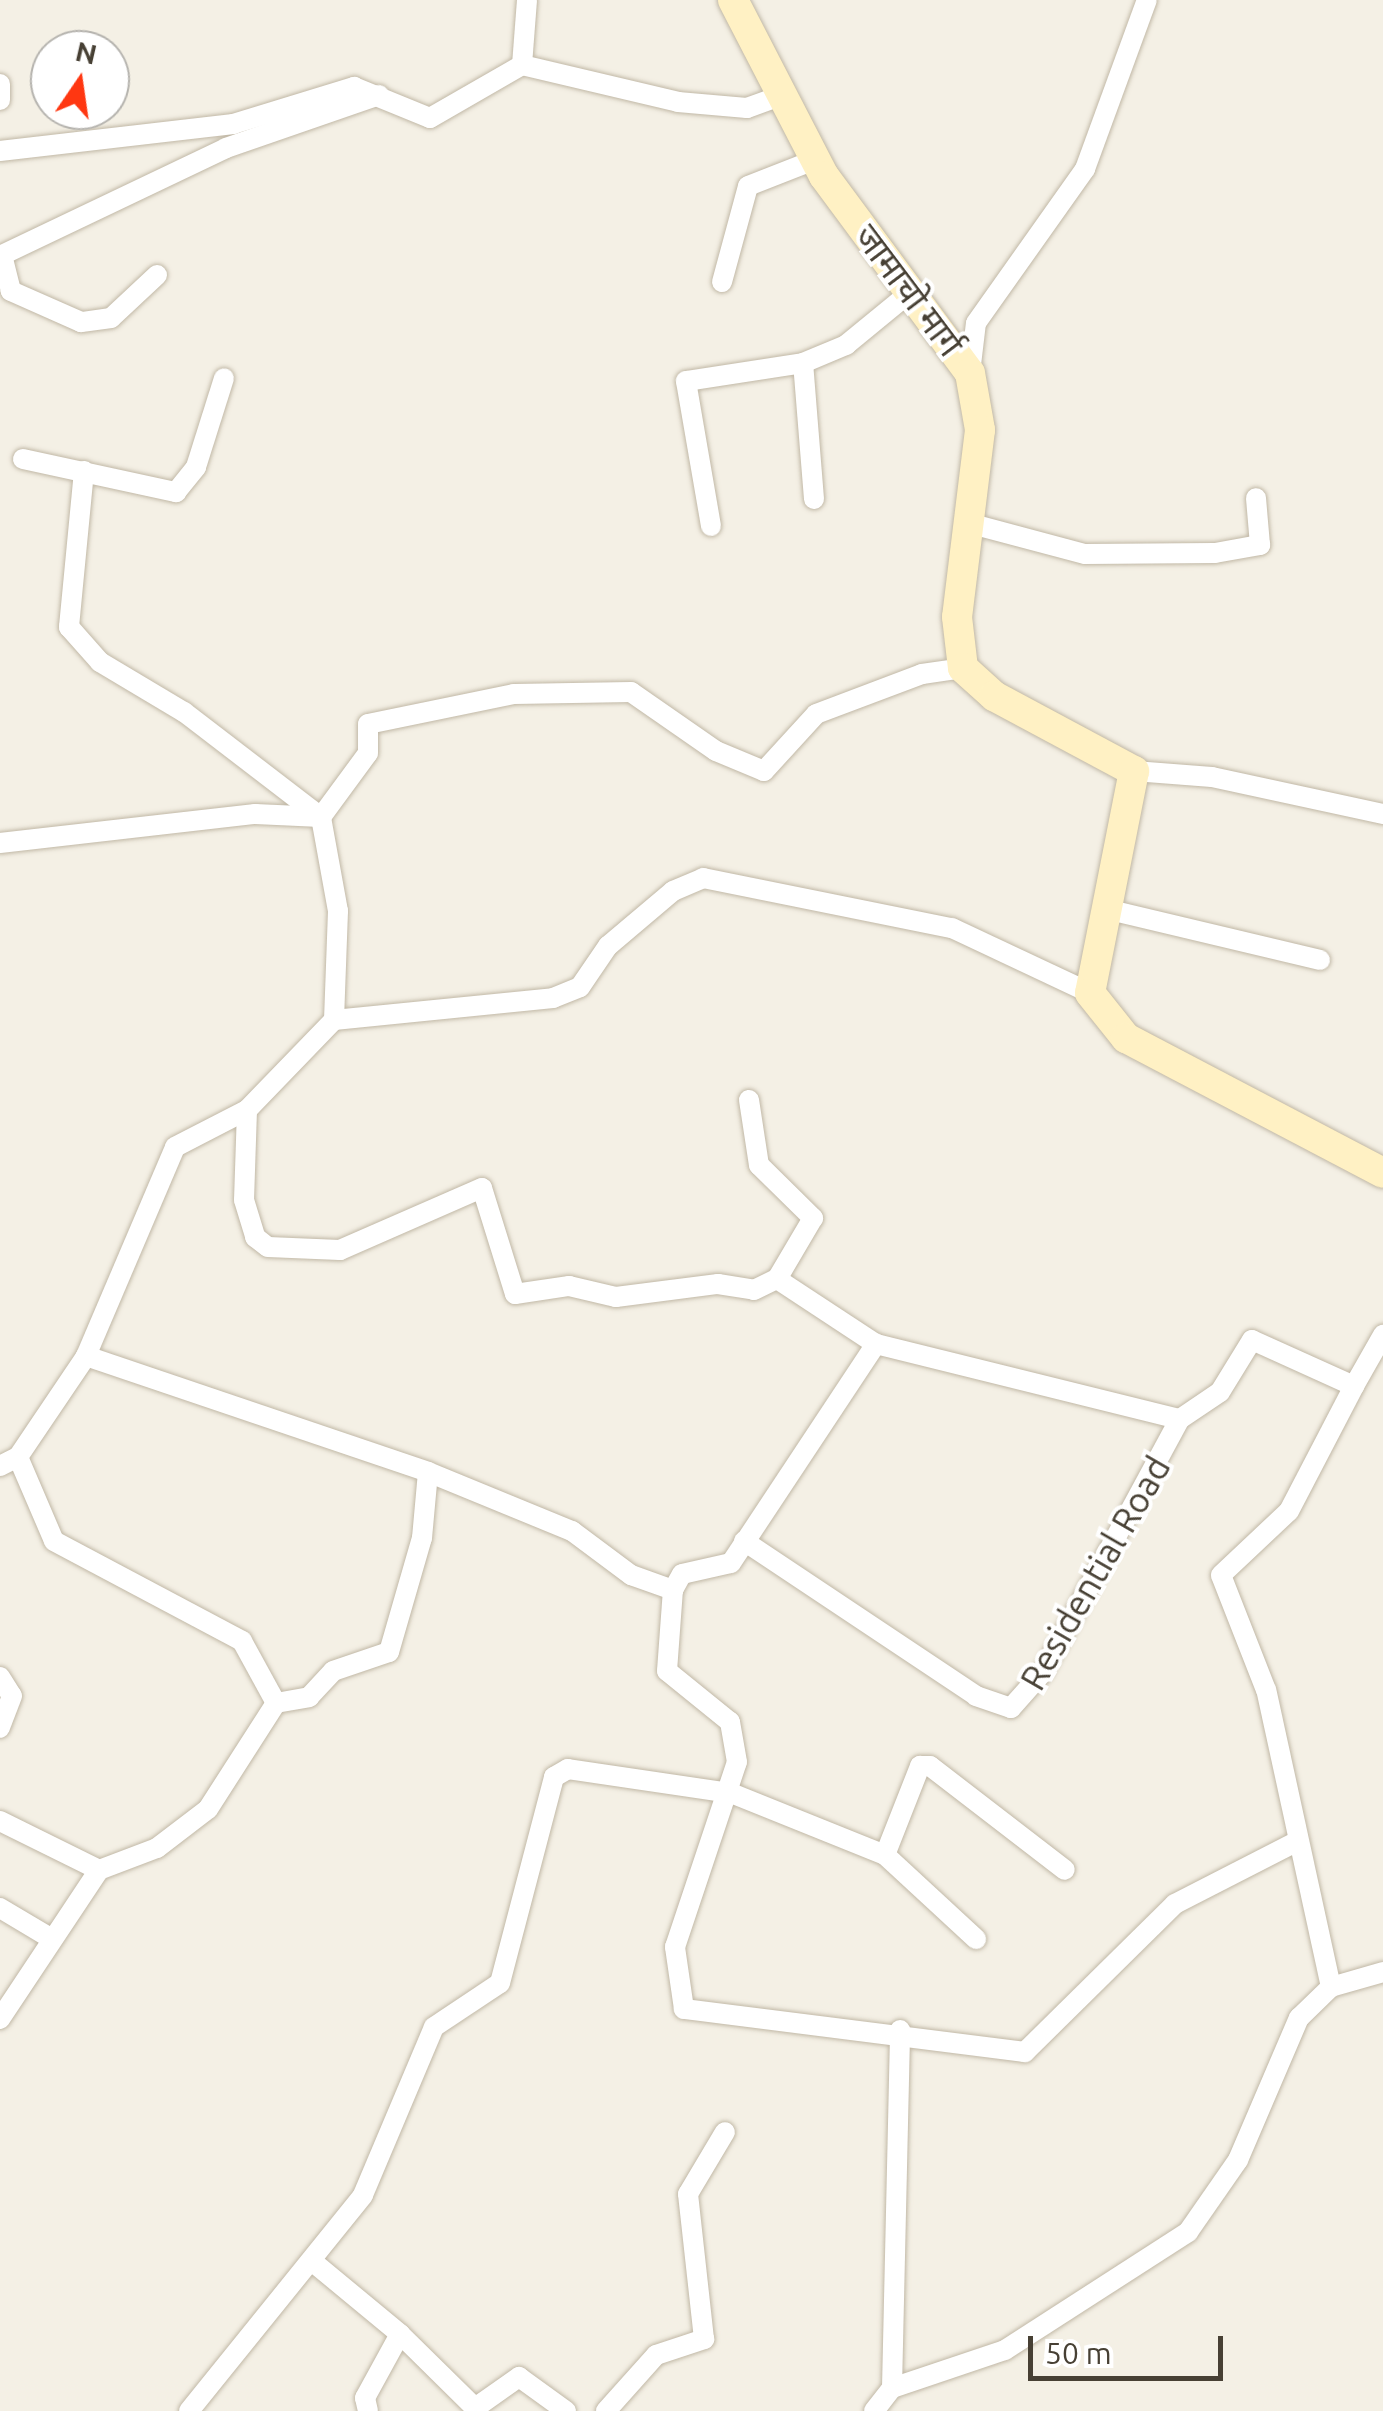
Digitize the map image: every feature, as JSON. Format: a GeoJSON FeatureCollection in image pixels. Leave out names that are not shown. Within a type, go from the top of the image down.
{"type":"FeatureCollection","features":[{"type":"Feature","properties":{"kind":"street"},"geometry":{"type":"LineString","coordinates":[[522,65],[526,0]]}},
{"type":"Feature","properties":{"kind":"street","name":"जामाचो मार्ग"},"geometry":{"type":"LineString","coordinates":[[733,0],[816,159],[908,294],[970,373],[980,430],[972,524],[956,617],[963,668]]}},
{"type":"Feature","properties":{"kind":"street"},"geometry":{"type":"LineString","coordinates":[[970,373],[976,323],[1085,169],[1147,0]]}},
{"type":"Feature","properties":{"kind":"street"},"geometry":{"type":"LineString","coordinates":[[0,151],[233,124],[354,87],[381,94],[430,118],[522,65],[678,102],[747,108],[782,95]]}},
{"type":"Feature","properties":{"kind":"street"},"geometry":{"type":"LineString","coordinates":[[0,84],[0,100]]}},
{"type":"Feature","properties":{"kind":"street"},"geometry":{"type":"LineString","coordinates":[[158,275],[112,318],[81,322],[11,290],[2,254],[226,148],[381,94]]}},
{"type":"Feature","properties":{"kind":"street"},"geometry":{"type":"LineString","coordinates":[[722,282],[748,186],[816,159]]}},
{"type":"Feature","properties":{"kind":"street"},"geometry":{"type":"LineString","coordinates":[[710,526],[686,381],[803,363],[846,345],[908,294]]}},
{"type":"Feature","properties":{"kind":"street"},"geometry":{"type":"LineString","coordinates":[[803,363],[814,498]]}},
{"type":"Feature","properties":{"kind":"street"},"geometry":{"type":"LineString","coordinates":[[23,458],[176,492],[196,467],[224,378]]}},
{"type":"Feature","properties":{"kind":"street"},"geometry":{"type":"LineString","coordinates":[[84,471],[69,627],[100,662],[184,712],[321,817],[338,911],[334,1020]]}},
{"type":"Feature","properties":{"kind":"street"},"geometry":{"type":"LineString","coordinates":[[972,524],[1086,554],[1215,553],[1260,544],[1256,498]]}},
{"type":"Feature","properties":{"kind":"street"},"geometry":{"type":"LineString","coordinates":[[321,817],[368,753],[368,724],[514,694],[630,692],[716,751],[764,770],[816,714],[922,674],[963,668],[994,696],[1134,771],[1383,814]]}},
{"type":"Feature","properties":{"kind":"street"},"geometry":{"type":"LineString","coordinates":[[1090,993],[1134,771]]}},
{"type":"Feature","properties":{"kind":"street"},"geometry":{"type":"LineString","coordinates":[[0,843],[256,814],[321,817]]}},
{"type":"Feature","properties":{"kind":"street"},"geometry":{"type":"LineString","coordinates":[[276,1703],[242,1641],[54,1541],[9,1462],[86,1356],[175,1147],[247,1110],[334,1020],[567,992],[688,878],[952,928],[1090,993],[1126,1038],[1383,1172]]}},
{"type":"Feature","properties":{"kind":"street"},"geometry":{"type":"LineString","coordinates":[[1106,909],[1320,960]]}},
{"type":"Feature","properties":{"kind":"street"},"geometry":{"type":"LineString","coordinates":[[247,1110],[244,1200],[255,1237],[268,1248],[340,1250],[482,1188],[515,1294],[569,1286],[616,1297],[718,1284],[754,1290],[777,1279],[813,1218],[758,1164],[750,1100]]}},
{"type":"Feature","properties":{"kind":"street"},"geometry":{"type":"LineString","coordinates":[[777,1279],[876,1344],[1180,1419],[1220,1392],[1252,1340],[1354,1386]]}},
{"type":"Feature","properties":{"kind":"street"},"geometry":{"type":"LineString","coordinates":[[1330,1988],[1294,1843],[1266,1690],[1222,1575],[1289,1511],[1383,1335]]}},
{"type":"Feature","properties":{"kind":"street"},"geometry":{"type":"LineString","coordinates":[[876,1344],[731,1563],[682,1574],[673,1590],[668,1672],[730,1722],[731,1793],[675,1947],[684,2009],[900,2030],[1025,2052],[1175,1904],[1294,1843]]}},
{"type":"Feature","properties":{"kind":"street"},"geometry":{"type":"LineString","coordinates":[[86,1356],[428,1472],[572,1530],[631,1574],[673,1590]]}},
{"type":"Feature","properties":{"kind":"street","name":"Residential Road"},"geometry":{"type":"LineString","coordinates":[[744,1541],[976,1696],[1011,1708],[1043,1672],[1180,1419]]}},
{"type":"Feature","properties":{"kind":"street"},"geometry":{"type":"LineString","coordinates":[[0,2019],[47,1936],[99,1870],[158,1848],[208,1810],[276,1703],[308,1697],[333,1671],[389,1652],[422,1538],[428,1472]]}},
{"type":"Feature","properties":{"kind":"street"},"geometry":{"type":"LineString","coordinates":[[0,1677],[12,1696],[0,1728]]}},
{"type":"Feature","properties":{"kind":"street"},"geometry":{"type":"LineString","coordinates":[[885,1855],[920,1766],[930,1766],[1064,1870]]}},
{"type":"Feature","properties":{"kind":"street"},"geometry":{"type":"LineString","coordinates":[[189,2411],[364,2195],[434,2027],[500,1982],[554,1777],[568,1769],[731,1793],[885,1855],[976,1939]]}},
{"type":"Feature","properties":{"kind":"street"},"geometry":{"type":"LineString","coordinates":[[0,1821],[99,1870]]}},
{"type":"Feature","properties":{"kind":"street"},"geometry":{"type":"LineString","coordinates":[[0,1908],[47,1936]]}},
{"type":"Feature","properties":{"kind":"street"},"geometry":{"type":"LineString","coordinates":[[874,2411],[892,2388],[1005,2350],[1188,2232],[1238,2160],[1299,2018],[1330,1988],[1383,1972]]}},
{"type":"Feature","properties":{"kind":"street"},"geometry":{"type":"LineString","coordinates":[[892,2388],[900,2030]]}},
{"type":"Feature","properties":{"kind":"street"},"geometry":{"type":"LineString","coordinates":[[606,2411],[656,2355],[704,2339],[688,2194],[725,2132]]}},
{"type":"Feature","properties":{"kind":"street"},"geometry":{"type":"LineString","coordinates":[[313,2262],[400,2334],[474,2408],[520,2378],[566,2411]]}},
{"type":"Feature","properties":{"kind":"street"},"geometry":{"type":"LineString","coordinates":[[368,2411],[365,2398],[400,2334]]}}]}
